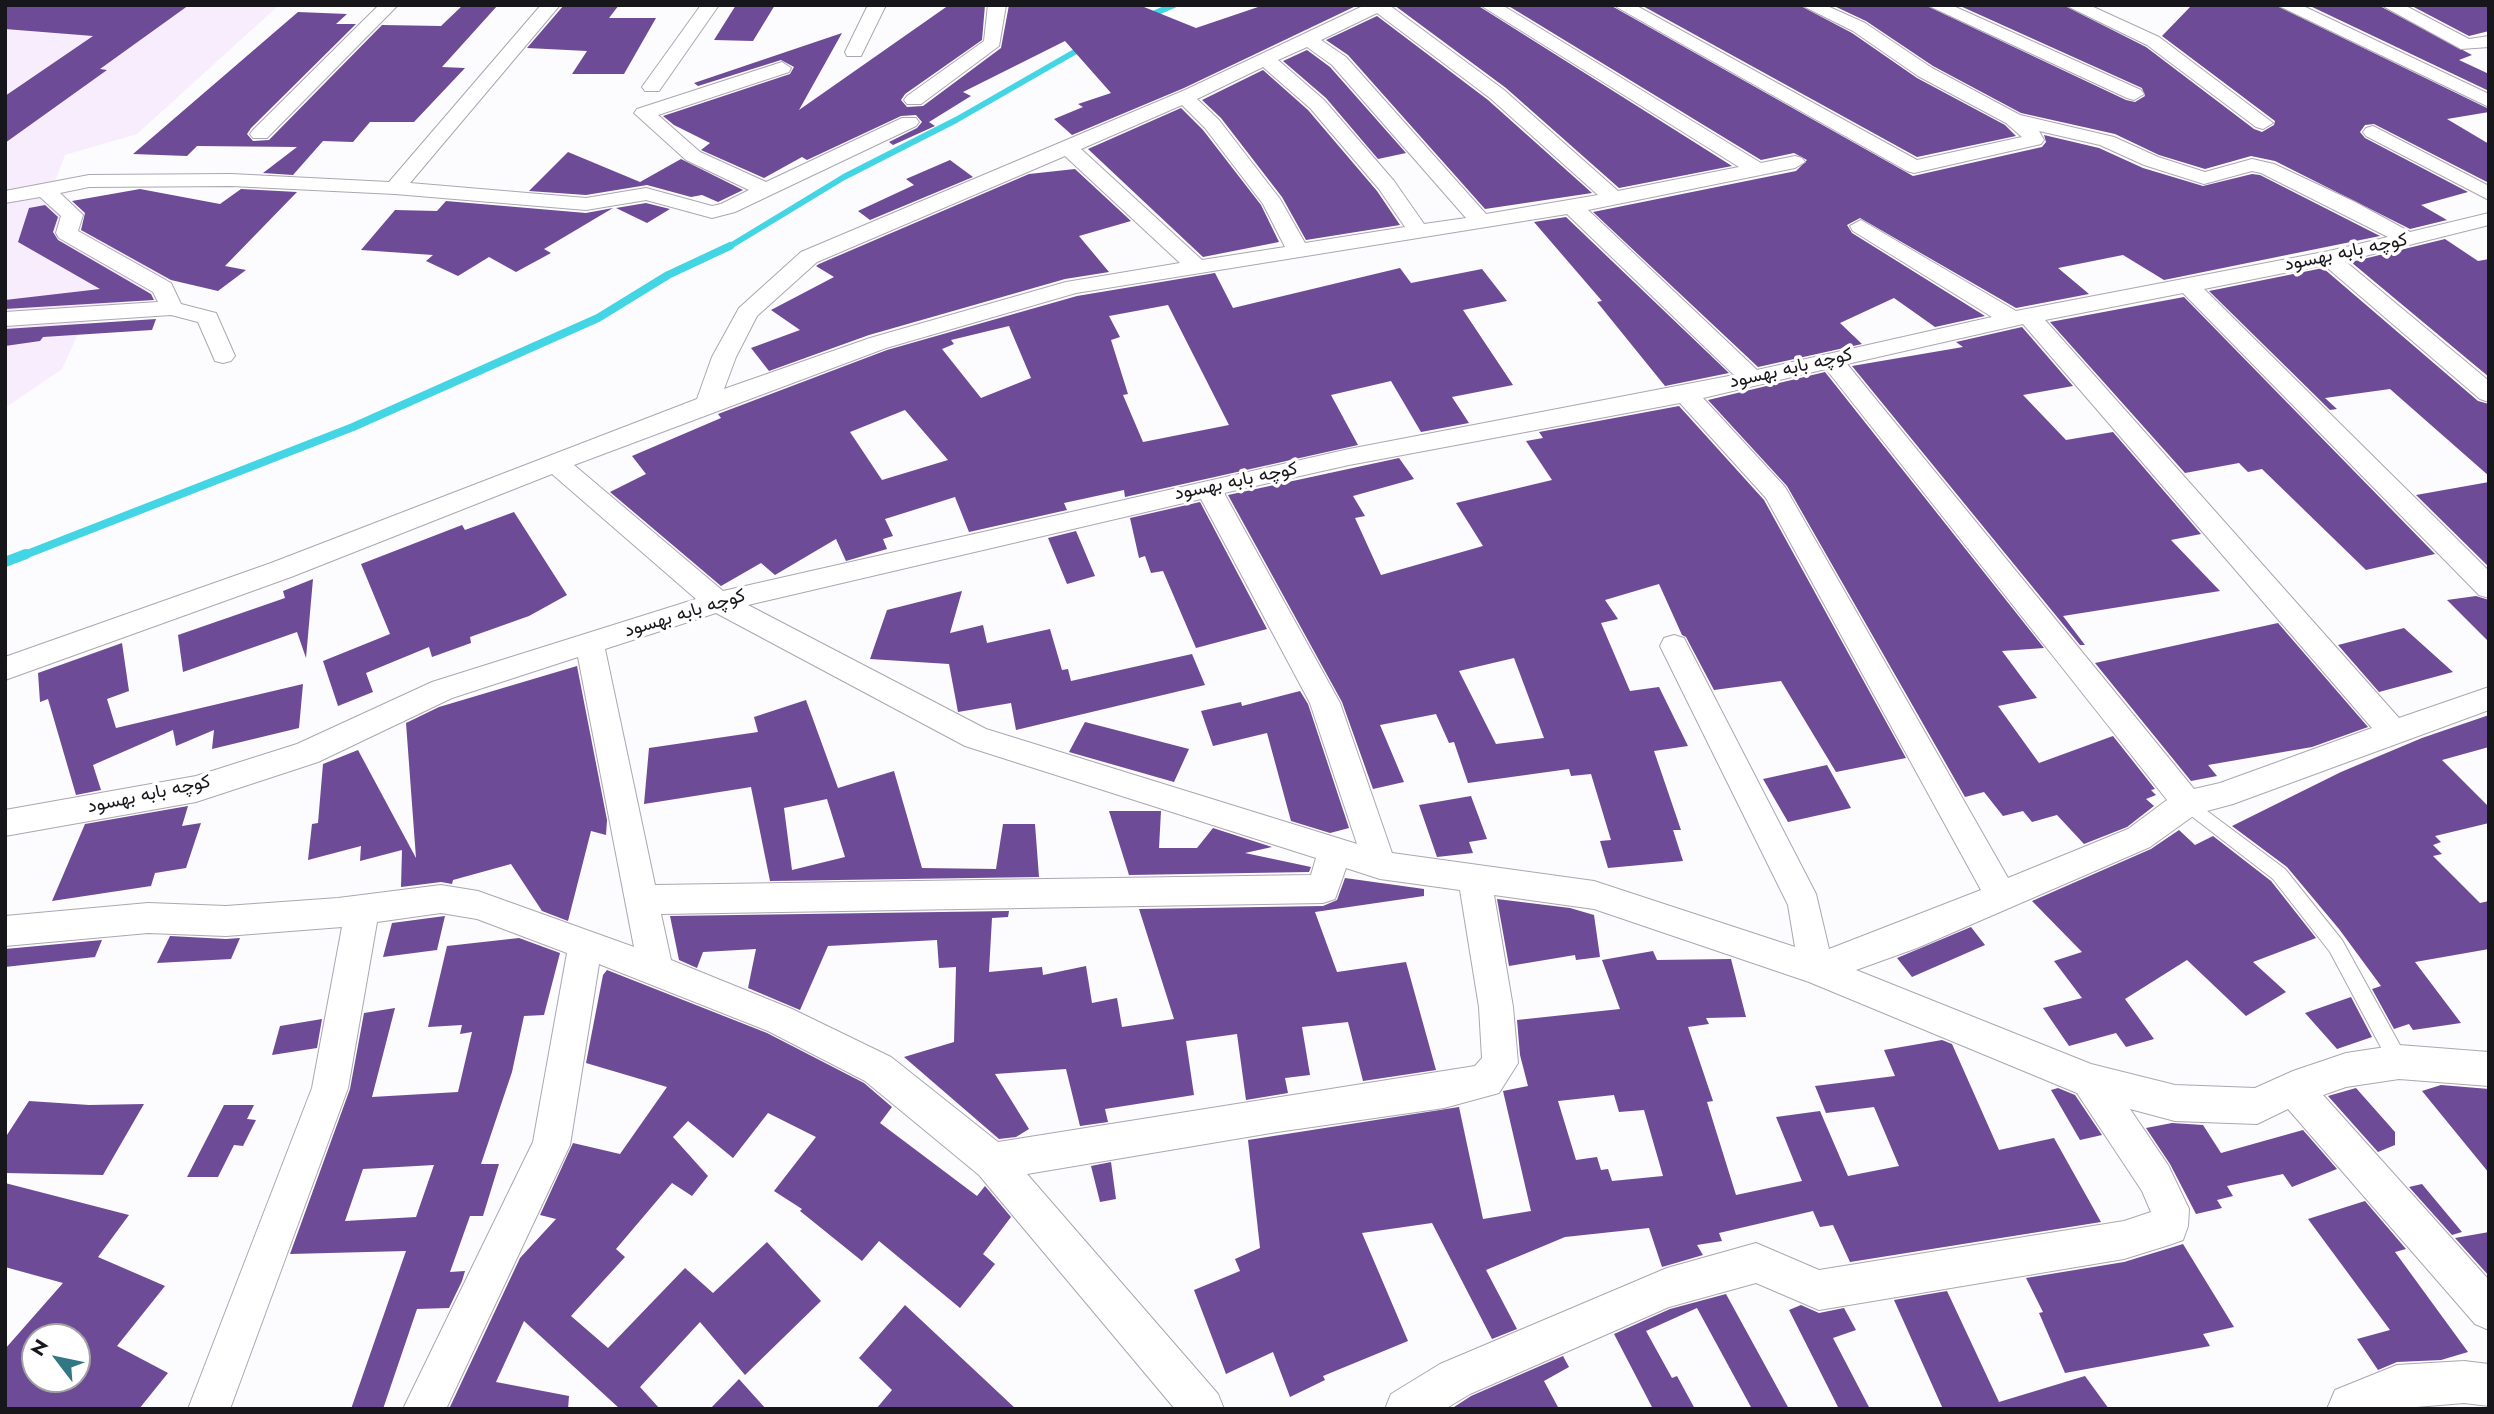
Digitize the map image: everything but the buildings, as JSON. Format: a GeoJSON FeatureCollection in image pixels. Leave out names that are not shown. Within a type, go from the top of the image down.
{"type":"FeatureCollection","features":[{"type":"Feature","properties":{"kind":"street"},"geometry":{"type":"LineString","coordinates":[[260,134],[389,5]]}},
{"type":"Feature","properties":{"kind":"street"},"geometry":{"type":"LineString","coordinates":[[395,188],[551,5]]}},
{"type":"Feature","properties":{"kind":"street"},"geometry":{"type":"LineString","coordinates":[[653,87],[710,5]]}},
{"type":"Feature","properties":{"kind":"street"},"geometry":{"type":"LineString","coordinates":[[854,52],[877,5]]}},
{"type":"Feature","properties":{"kind":"street"},"geometry":{"type":"LineString","coordinates":[[914,100],[987,49],[993,42],[997,5]]}},
{"type":"Feature","properties":{"kind":"street"},"geometry":{"type":"LineString","coordinates":[[707,404],[724,357],[747,313],[809,257],[1184,97],[1378,5],[1497,94],[1613,198]]}},
{"type":"Feature","properties":{"kind":"street"},"geometry":{"type":"LineString","coordinates":[[1489,5],[1755,168]]}},
{"type":"Feature","properties":{"kind":"street"},"geometry":{"type":"LineString","coordinates":[[1622,5],[1914,167],[2035,140],[2030,132],[2013,119],[1925,72],[1859,27],[1810,5]]}},
{"type":"Feature","properties":{"kind":"street"},"geometry":{"type":"LineString","coordinates":[[1936,5],[2134,94]]}},
{"type":"Feature","properties":{"kind":"street"},"geometry":{"type":"LineString","coordinates":[[2074,5],[2152,41],[2263,123]]}},
{"type":"Feature","properties":{"kind":"street"},"geometry":{"type":"LineString","coordinates":[[2286,5],[2489,101]]}},
{"type":"Feature","properties":{"kind":"street"},"geometry":{"type":"LineString","coordinates":[[2390,5],[2467,45],[2489,41]]}},
{"type":"Feature","properties":{"kind":"street"},"geometry":{"type":"LineString","coordinates":[[1309,40],[1339,61],[1480,221]]}},
{"type":"Feature","properties":{"kind":"street"},"geometry":{"type":"LineString","coordinates":[[1266,60],[1317,104],[1387,185],[1419,232]]}},
{"type":"Feature","properties":{"kind":"street"},"geometry":{"type":"LineString","coordinates":[[764,189],[693,156],[644,113],[782,68]]}},
{"type":"Feature","properties":{"kind":"street"},"geometry":{"type":"LineString","coordinates":[[1184,97],[1212,124],[1273,203],[1299,253]]}},
{"type":"Feature","properties":{"kind":"street"},"geometry":{"type":"LineString","coordinates":[[2013,119],[2107,141],[2151,161],[2204,178],[2252,165],[2267,168],[2348,205],[2409,240]]}},
{"type":"Feature","properties":{"kind":"street"},"geometry":{"type":"LineString","coordinates":[[5,197],[89,181],[231,180],[395,188],[586,204],[646,194],[712,212],[909,122]]}},
{"type":"Feature","properties":{"kind":"street"},"geometry":{"type":"LineString","coordinates":[[2373,132],[2489,194]]}},
{"type":"Feature","properties":{"kind":"street"},"geometry":{"type":"LineString","coordinates":[[1067,147],[1198,268]]}},
{"type":"Feature","properties":{"kind":"street"},"geometry":{"type":"LineString","coordinates":[[5,670],[281,570],[707,404],[878,343],[1074,287],[1299,253],[1572,206],[1795,162]]}},
{"type":"Feature","properties":{"kind":"street"},"geometry":{"type":"LineString","coordinates":[[45,190],[72,215],[67,233],[163,288],[172,308]]}},
{"type":"Feature","properties":{"kind":"street"},"geometry":{"type":"LineString","coordinates":[[1572,206],[1752,379]]}},
{"type":"Feature","properties":{"kind":"street","name":"کوچه بابه بهسود"},"geometry":{"type":"LineString","coordinates":[[5,823],[196,789],[307,753],[442,691],[718,602],[1349,457],[1686,394],[2021,317],[2329,258],[2489,219]]}},
{"type":"Feature","properties":{"kind":"street"},"geometry":{"type":"LineString","coordinates":[[1861,226],[2021,317],[2393,732]]}},
{"type":"Feature","properties":{"kind":"street"},"geometry":{"type":"LineString","coordinates":[[2329,258],[2489,394]]}},
{"type":"Feature","properties":{"kind":"street"},"geometry":{"type":"LineString","coordinates":[[2188,285],[2489,589]]}},
{"type":"Feature","properties":{"kind":"street"},"geometry":{"type":"LineString","coordinates":[[5,319],[172,308],[208,318],[223,356]]}},
{"type":"Feature","properties":{"kind":"street"},"geometry":{"type":"LineString","coordinates":[[1831,360],[2187,803]]}},
{"type":"Feature","properties":{"kind":"street"},"geometry":{"type":"LineString","coordinates":[[1686,394],[1776,493],[2001,896]]}},
{"type":"Feature","properties":{"kind":"street"},"geometry":{"type":"LineString","coordinates":[[555,463],[718,602],[976,738],[1380,865],[1594,895],[1816,968],[2090,1081],[2175,1103],[2257,1106],[2293,1088],[2346,1070],[2399,1062],[2489,1069]]}},
{"type":"Feature","properties":{"kind":"street"},"geometry":{"type":"LineString","coordinates":[[1208,488],[1325,703],[1380,865]]}},
{"type":"Feature","properties":{"kind":"street"},"geometry":{"type":"LineString","coordinates":[[590,644],[656,970]]}},
{"type":"Feature","properties":{"kind":"street"},"geometry":{"type":"LineString","coordinates":[[1674,646],[1804,904],[1816,968]]}},
{"type":"Feature","properties":{"kind":"street"},"geometry":{"type":"LineString","coordinates":[[1816,968],[1905,937],[2139,838],[2187,803],[2222,795],[2488,699]]}},
{"type":"Feature","properties":{"kind":"street"},"geometry":{"type":"LineString","coordinates":[[643,900],[1323,889],[1335,850]]}},
{"type":"Feature","properties":{"kind":"street"},"geometry":{"type":"LineString","coordinates":[[992,1162],[1277,1114],[1444,1091],[1486,1081],[1500,1063],[1496,1007],[1475,879]]}},
{"type":"Feature","properties":{"kind":"street"},"geometry":{"type":"LineString","coordinates":[[5,931],[148,918],[226,921],[362,910],[440,899],[478,905],[656,970],[780,1020],[878,1069],[992,1162],[1203,1409]]}},
{"type":"Feature","properties":{"kind":"street"},"geometry":{"type":"LineString","coordinates":[[209,1409],[289,1206],[330,1088],[362,910]]}},
{"type":"Feature","properties":{"kind":"street"},"geometry":{"type":"LineString","coordinates":[[424,1409],[551,1145],[586,943]]}},
{"type":"Feature","properties":{"kind":"street"},"geometry":{"type":"LineString","coordinates":[[1406,1409],[1455,1379],[1667,1287],[1756,1263],[1819,1290],[2124,1240],[2169,1226],[2170,1209],[2155,1178],[2090,1081]]}},
{"type":"Feature","properties":{"kind":"street"},"geometry":{"type":"LineString","coordinates":[[2293,1088],[2489,1310]]}},
{"type":"Feature","properties":{"kind":"street"},"geometry":{"type":"LineString","coordinates":[[2348,1409],[2350,1405],[2397,1386],[2464,1382],[2489,1385]]}},
{"type":"Feature","properties":{"kind":"lane"},"geometry":{"type":"LineString","coordinates":[[2187,803],[2279,874],[2336,946],[2399,1062]]}},
{"type":"Feature","properties":{"kind":"shaded area"},"geometry":{"type":"Polygon","coordinates":[[[5,5],[279,5],[137,134],[65,155],[52,189],[83,212],[74,227],[168,278],[133,301],[99,306],[82,325],[62,369],[5,408],[5,5]]]}},
{"type":"Feature","properties":{"kind":"waterway"},"geometry":{"type":"LineString","coordinates":[[1146,17],[1174,5]]}},
{"type":"Feature","properties":{"kind":"waterway"},"geometry":{"type":"LineString","coordinates":[[727,248],[844,177],[956,120],[1085,46]]}},
{"type":"Feature","properties":{"kind":"waterway"},"geometry":{"type":"LineString","coordinates":[[22,556],[353,427],[598,318],[668,275],[730,246]]}},
{"type":"Feature","properties":{"kind":"waterway"},"geometry":{"type":"LineString","coordinates":[[5,562],[26,554]]}}]}
